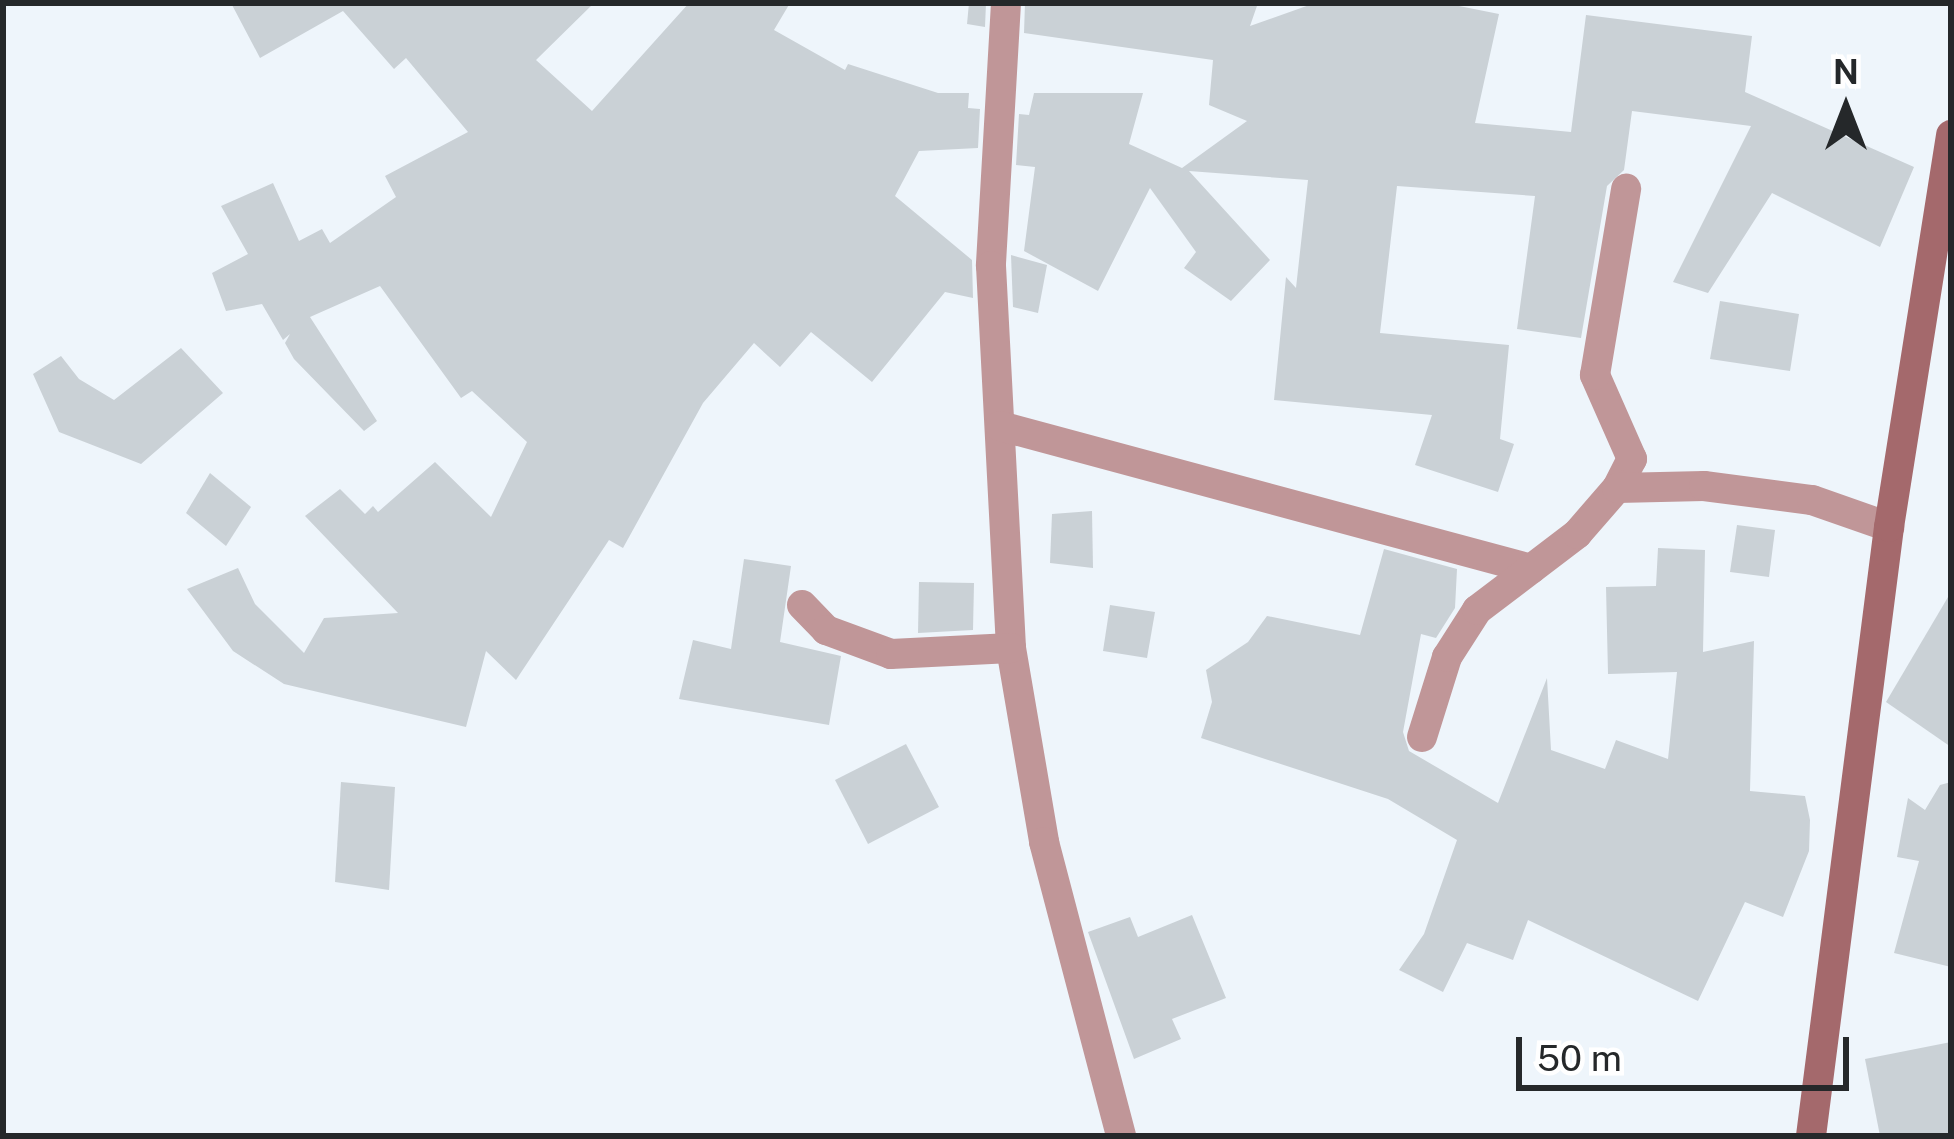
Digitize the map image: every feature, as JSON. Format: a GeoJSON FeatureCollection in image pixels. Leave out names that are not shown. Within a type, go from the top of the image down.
{"type":"FeatureCollection","features":[{"type":"Feature","properties":{"kind":"street"},"geometry":{"type":"LineString","coordinates":[[1006,3],[991,266],[1011,648],[1044,842],[1120,1136]]}},
{"type":"Feature","properties":{"kind":"street"},"geometry":{"type":"LineString","coordinates":[[1811,1136],[1888,527],[1951,135]]}},
{"type":"Feature","properties":{"kind":"street"},"geometry":{"type":"LineString","coordinates":[[1422,737],[1454,644],[1477,610],[1532,569],[1617,488],[1632,459],[1595,375],[1626,189]]}},
{"type":"Feature","properties":{"kind":"street"},"geometry":{"type":"LineString","coordinates":[[1000,426],[1532,569]]}},
{"type":"Feature","properties":{"kind":"street"},"geometry":{"type":"LineString","coordinates":[[1617,488],[1705,486],[1812,500],[1888,527]]}},
{"type":"Feature","properties":{"kind":"street"},"geometry":{"type":"LineString","coordinates":[[802,605],[826,630],[891,654],[1011,648]]}},
{"type":"Feature","properties":{"kind":"building"},"geometry":{"type":"Polygon","coordinates":[[[231,3],[594,3],[536,60],[592,111],[689,3],[790,3],[774,30],[845,70],[848,64],[938,93],[969,93],[968,108],[980,109],[978,148],[919,151],[895,196],[972,260],[973,298],[945,292],[872,382],[811,332],[780,367],[754,343],[703,403],[623,548],[609,540],[516,680],[486,651],[466,727],[284,684],[233,651],[187,589],[238,568],[255,604],[304,653],[324,618],[398,613],[305,516],[340,489],[365,514],[373,506],[378,512],[435,462],[491,517],[527,442],[472,391],[461,398],[380,286],[310,317],[377,421],[364,431],[294,359],[285,343],[290,334],[283,340],[262,304],[226,311],[212,273],[248,254],[221,206],[273,183],[299,241],[322,229],[330,243],[396,197],[385,176],[468,132],[406,58],[394,69],[343,11],[260,58],[231,3]]]}},
{"type":"Feature","properties":{"kind":"building"},"geometry":{"type":"Polygon","coordinates":[[[969,3],[986,3],[985,27],[967,24],[969,3]]]}},
{"type":"Feature","properties":{"kind":"building"},"geometry":{"type":"Polygon","coordinates":[[[1025,3],[1258,3],[1250,26],[1315,3],[1444,3],[1499,14],[1475,123],[1571,132],[1586,15],[1752,36],[1745,92],[1914,167],[1880,247],[1772,193],[1708,293],[1673,282],[1751,126],[1632,111],[1624,170],[1607,186],[1581,338],[1517,329],[1535,196],[1397,186],[1380,333],[1509,345],[1500,439],[1514,444],[1498,492],[1415,465],[1432,415],[1274,400],[1286,277],[1296,288],[1308,180],[1189,171],[1270,260],[1231,301],[1184,268],[1196,252],[1150,188],[1098,291],[1024,251],[1035,167],[1016,165],[1019,114],[1029,115],[1034,93],[1143,93],[1129,144],[1182,168],[1247,121],[1209,105],[1213,60],[1024,33],[1025,3]]]}},
{"type":"Feature","properties":{"kind":"building"},"geometry":{"type":"Polygon","coordinates":[[[1011,255],[1047,265],[1038,313],[1013,307],[1011,255]]]}},
{"type":"Feature","properties":{"kind":"building"},"geometry":{"type":"Polygon","coordinates":[[[1720,301],[1799,314],[1790,371],[1710,359],[1720,301]]]}},
{"type":"Feature","properties":{"kind":"building"},"geometry":{"type":"Polygon","coordinates":[[[181,348],[223,393],[141,464],[59,432],[33,374],[61,356],[79,379],[114,400],[181,348]]]}},
{"type":"Feature","properties":{"kind":"building"},"geometry":{"type":"Polygon","coordinates":[[[210,473],[251,507],[226,546],[186,513],[210,473]]]}},
{"type":"Feature","properties":{"kind":"building"},"geometry":{"type":"Polygon","coordinates":[[[1092,511],[1093,568],[1050,563],[1052,514],[1092,511]]]}},
{"type":"Feature","properties":{"kind":"building"},"geometry":{"type":"Polygon","coordinates":[[[1737,525],[1775,530],[1769,577],[1730,572],[1737,525]]]}},
{"type":"Feature","properties":{"kind":"building"},"geometry":{"type":"Polygon","coordinates":[[[1658,548],[1705,550],[1703,652],[1754,641],[1750,791],[1805,796],[1810,820],[1809,851],[1783,917],[1745,902],[1698,1001],[1528,920],[1513,960],[1467,943],[1443,992],[1399,970],[1424,934],[1457,840],[1388,799],[1201,738],[1212,702],[1206,670],[1248,642],[1267,616],[1360,635],[1384,549],[1457,569],[1455,608],[1436,638],[1421,634],[1403,732],[1409,751],[1498,803],[1547,678],[1551,750],[1605,769],[1616,740],[1668,759],[1677,672],[1608,674],[1606,587],[1656,586],[1658,548]]]}},
{"type":"Feature","properties":{"kind":"building"},"geometry":{"type":"Polygon","coordinates":[[[744,559],[791,566],[780,642],[841,656],[829,725],[679,699],[693,640],[731,649],[744,559]]]}},
{"type":"Feature","properties":{"kind":"building"},"geometry":{"type":"Polygon","coordinates":[[[919,582],[974,583],[973,630],[918,633],[919,582]]]}},
{"type":"Feature","properties":{"kind":"building"},"geometry":{"type":"Polygon","coordinates":[[[1951,592],[1951,747],[1886,702],[1951,592]]]}},
{"type":"Feature","properties":{"kind":"building"},"geometry":{"type":"Polygon","coordinates":[[[1110,605],[1155,612],[1147,658],[1103,651],[1110,605]]]}},
{"type":"Feature","properties":{"kind":"building"},"geometry":{"type":"Polygon","coordinates":[[[906,744],[939,807],[868,844],[835,780],[906,744]]]}},
{"type":"Feature","properties":{"kind":"building"},"geometry":{"type":"Polygon","coordinates":[[[341,782],[395,787],[389,890],[335,882],[341,782]]]}},
{"type":"Feature","properties":{"kind":"building"},"geometry":{"type":"Polygon","coordinates":[[[1951,782],[1951,967],[1894,953],[1919,861],[1897,857],[1908,798],[1925,810],[1940,785],[1951,782]]]}},
{"type":"Feature","properties":{"kind":"building"},"geometry":{"type":"Polygon","coordinates":[[[1192,915],[1226,998],[1172,1019],[1181,1039],[1134,1059],[1088,932],[1130,917],[1138,937],[1192,915]]]}},
{"type":"Feature","properties":{"kind":"building"},"geometry":{"type":"Polygon","coordinates":[[[1951,1042],[1951,1136],[1880,1136],[1865,1059],[1951,1042]]]}}]}
